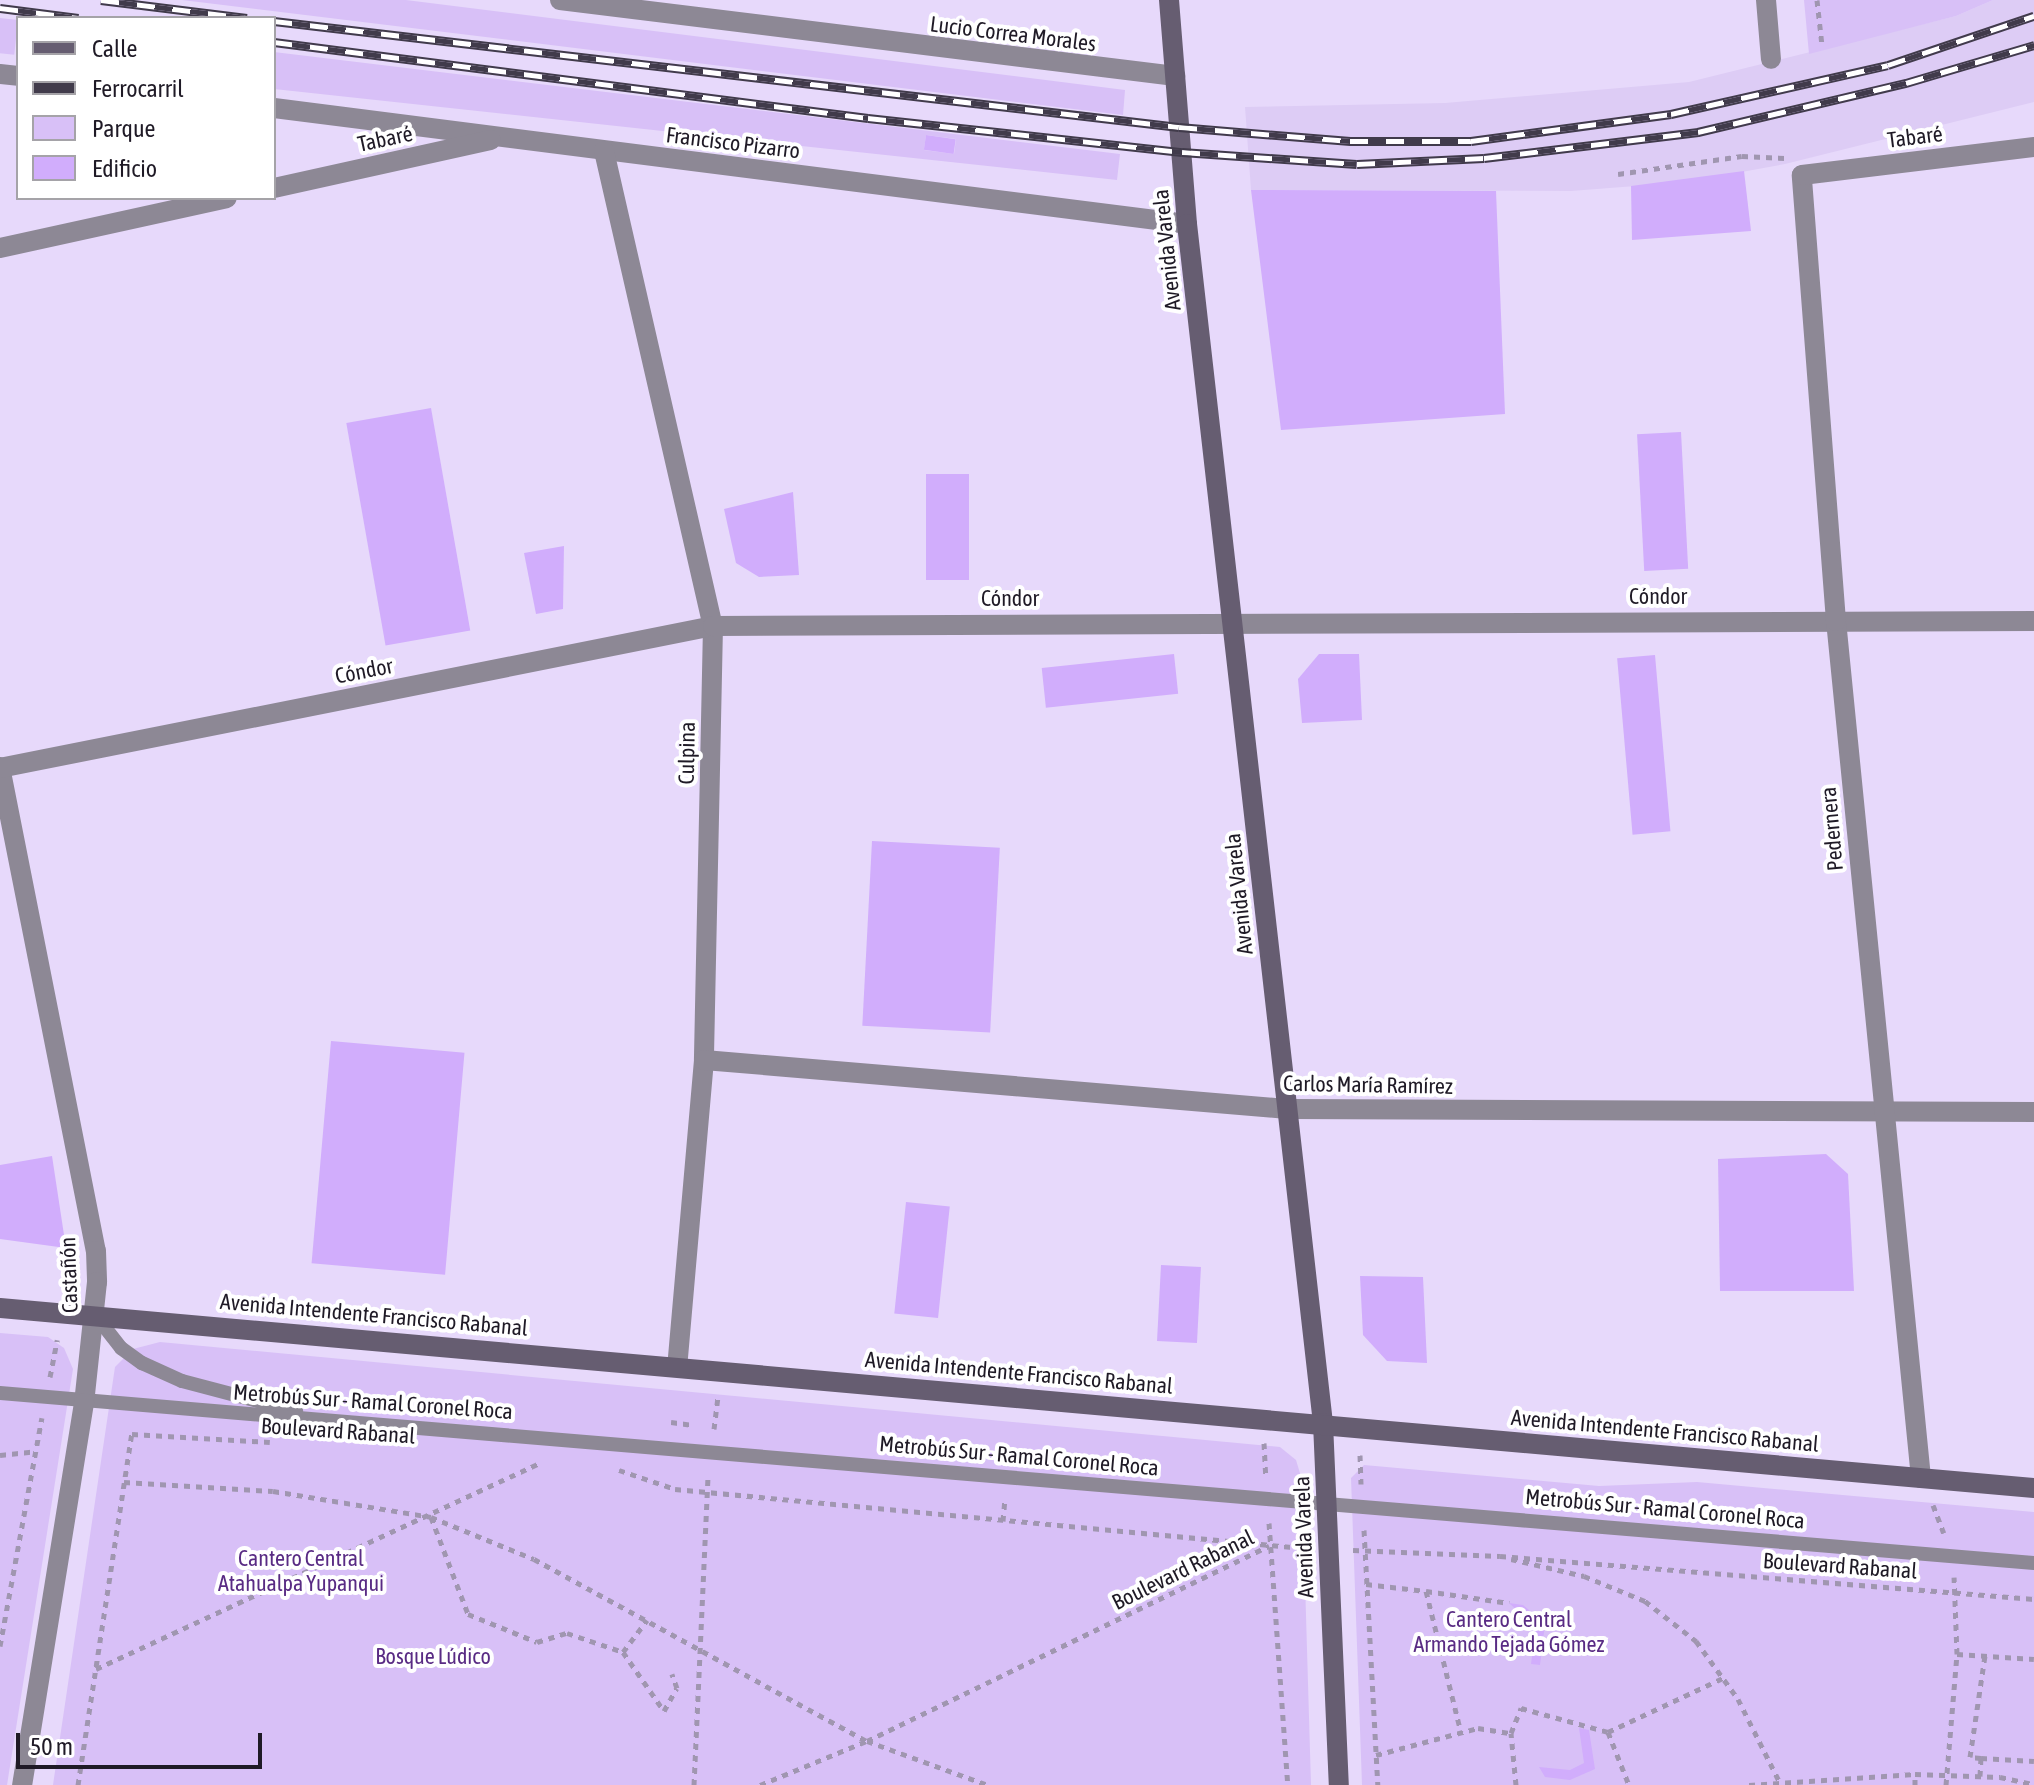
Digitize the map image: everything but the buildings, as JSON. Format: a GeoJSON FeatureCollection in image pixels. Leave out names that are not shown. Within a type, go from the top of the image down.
{"type":"FeatureCollection","features":[{"type":"Feature","properties":{"kind":"main road","name":"Avenida Varela"},"geometry":{"type":"LineString","coordinates":[[1169,0],[1187,224],[1323,1423],[1339,1785]]}},
{"type":"Feature","properties":{"kind":"main road","name":"Avenida Intendente Francisco Rabanal"},"geometry":{"type":"LineString","coordinates":[[0,1308],[2034,1488]]}},
{"type":"Feature","properties":{"kind":"street","name":"Lucio Correa Morales"},"geometry":{"type":"LineString","coordinates":[[560,0],[1175,76]]}},
{"type":"Feature","properties":{"kind":"street"},"geometry":{"type":"LineString","coordinates":[[1766,0],[1771,59]]}},
{"type":"Feature","properties":{"kind":"street","name":"Francisco Pizarro"},"geometry":{"type":"LineString","coordinates":[[276,108],[1187,224]]}},
{"type":"Feature","properties":{"kind":"street","name":"Tabaré"},"geometry":{"type":"LineString","coordinates":[[276,188],[507,137]]}},
{"type":"Feature","properties":{"kind":"street","name":"Tabaré"},"geometry":{"type":"LineString","coordinates":[[1802,175],[2034,147]]}},
{"type":"Feature","properties":{"kind":"street","name":"Culpina"},"geometry":{"type":"LineString","coordinates":[[604,151],[713,626],[704,1060],[677,1367]]}},
{"type":"Feature","properties":{"kind":"street","name":"Pedernera"},"geometry":{"type":"LineString","coordinates":[[1802,175],[1836,621],[1921,1478]]}},
{"type":"Feature","properties":{"kind":"street"},"geometry":{"type":"LineString","coordinates":[[0,248],[218,200]]}},
{"type":"Feature","properties":{"kind":"street","name":"Cóndor"},"geometry":{"type":"LineString","coordinates":[[0,768],[713,626],[1233,621],[2034,621]]}},
{"type":"Feature","properties":{"kind":"street","name":"Castañón"},"geometry":{"type":"LineString","coordinates":[[0,768],[96,1251],[96,1316],[84,1403],[22,1785]]}},
{"type":"Feature","properties":{"kind":"street","name":"Carlos María Ramírez"},"geometry":{"type":"LineString","coordinates":[[704,1060],[1287,1109],[2034,1112]]}},
{"type":"Feature","properties":{"kind":"lane"},"geometry":{"type":"LineString","coordinates":[[96,1316],[121,1348],[182,1381],[331,1420]]}},
{"type":"Feature","properties":{"kind":"lane","name":"Metrobús Sur - Ramal Coronel Roca"},"geometry":{"type":"LineString","coordinates":[[0,1393],[136,1408],[331,1420],[711,1451],[2034,1563]]}},
{"type":"Feature","properties":{"kind":"path"},"geometry":{"type":"LineString","coordinates":[[1817,0],[1822,45]]}},
{"type":"Feature","properties":{"kind":"path"},"geometry":{"type":"LineString","coordinates":[[1618,174],[1772,154],[1791,160],[1802,175]]}},
{"type":"Feature","properties":{"kind":"path"},"geometry":{"type":"LineString","coordinates":[[0,1646],[62,1313]]}},
{"type":"Feature","properties":{"kind":"path"},"geometry":{"type":"LineString","coordinates":[[694,1785],[706,1492],[721,1371]]}},
{"type":"Feature","properties":{"kind":"path"},"geometry":{"type":"LineString","coordinates":[[78,1785],[136,1408]]}},
{"type":"Feature","properties":{"kind":"path"},"geometry":{"type":"LineString","coordinates":[[1263,1418],[1288,1785]]}},
{"type":"Feature","properties":{"kind":"path"},"geometry":{"type":"LineString","coordinates":[[1358,1427],[1378,1785]]}},
{"type":"Feature","properties":{"kind":"path","name":"Boulevard Rabanal"},"geometry":{"type":"LineString","coordinates":[[132,1434],[281,1443]]}},
{"type":"Feature","properties":{"kind":"path"},"geometry":{"type":"LineString","coordinates":[[0,1455],[36,1451]]}},
{"type":"Feature","properties":{"kind":"path"},"geometry":{"type":"LineString","coordinates":[[527,1460],[559,1462]]}},
{"type":"Feature","properties":{"kind":"path"},"geometry":{"type":"LineString","coordinates":[[96,1669],[431,1517],[543,1461]]}},
{"type":"Feature","properties":{"kind":"path","name":"Boulevard Rabanal"},"geometry":{"type":"LineString","coordinates":[[606,1466],[675,1489],[1270,1546]]}},
{"type":"Feature","properties":{"kind":"path"},"geometry":{"type":"LineString","coordinates":[[1921,1478],[1954,1556],[1957,1654],[1946,1785]]}},
{"type":"Feature","properties":{"kind":"path"},"geometry":{"type":"LineString","coordinates":[[124,1482],[273,1491],[431,1517],[534,1559],[702,1648],[867,1741],[988,1785]]}},
{"type":"Feature","properties":{"kind":"path"},"geometry":{"type":"LineString","coordinates":[[1003,1521],[1005,1500]]}},
{"type":"Feature","properties":{"kind":"path"},"geometry":{"type":"LineString","coordinates":[[431,1517],[468,1614],[537,1642],[567,1633],[623,1652],[664,1711],[677,1688],[672,1674]]}},
{"type":"Feature","properties":{"kind":"path","name":"Boulevard Rabanal"},"geometry":{"type":"LineString","coordinates":[[760,1785],[867,1741],[1270,1546]]}},
{"type":"Feature","properties":{"kind":"path","name":"Boulevard Rabanal"},"geometry":{"type":"LineString","coordinates":[[1365,1551],[1500,1556],[2034,1599]]}},
{"type":"Feature","properties":{"kind":"path","name":"Boulevard Rabanal"},"geometry":{"type":"LineString","coordinates":[[1500,1556],[1584,1576],[1645,1601],[1696,1641],[1723,1678],[1780,1783]]}},
{"type":"Feature","properties":{"kind":"path"},"geometry":{"type":"LineString","coordinates":[[1366,1584],[1509,1603]]}},
{"type":"Feature","properties":{"kind":"path"},"geometry":{"type":"LineString","coordinates":[[1426,1591],[1461,1732]]}},
{"type":"Feature","properties":{"kind":"path"},"geometry":{"type":"LineString","coordinates":[[623,1652],[647,1620]]}},
{"type":"Feature","properties":{"kind":"path"},"geometry":{"type":"LineString","coordinates":[[1957,1654],[2034,1659]]}},
{"type":"Feature","properties":{"kind":"path"},"geometry":{"type":"LineString","coordinates":[[1985,1656],[1970,1757],[2034,1761]]}},
{"type":"Feature","properties":{"kind":"path"},"geometry":{"type":"LineString","coordinates":[[1516,1785],[1511,1733],[1521,1708],[1608,1732],[1723,1678]]}},
{"type":"Feature","properties":{"kind":"path"},"geometry":{"type":"LineString","coordinates":[[1376,1755],[1478,1728],[1511,1733]]}},
{"type":"Feature","properties":{"kind":"path"},"geometry":{"type":"LineString","coordinates":[[1608,1732],[1629,1785]]}},
{"type":"Feature","properties":{"kind":"path"},"geometry":{"type":"LineString","coordinates":[[1980,1776],[1981,1758]]}},
{"type":"Feature","properties":{"kind":"path"},"geometry":{"type":"LineString","coordinates":[[1915,1774],[1915,1785]]}},
{"type":"Feature","properties":{"kind":"path"},"geometry":{"type":"LineString","coordinates":[[1749,1785],[1915,1774],[1980,1776],[2034,1784]]}},
{"type":"Feature","properties":{"kind":"shaded area"},"geometry":{"type":"Polygon","coordinates":[[[1993,0],[2034,0],[2034,102],[1785,164],[1687,182],[1571,191],[1251,190],[1245,107],[1445,103],[1689,82],[1956,16],[1993,0]]]}},
{"type":"Feature","properties":{"kind":"green space"},"geometry":{"type":"Polygon","coordinates":[[[182,0],[406,0],[1125,90],[1123,115],[182,0]]]}},
{"type":"Feature","properties":{"kind":"green space"},"geometry":{"type":"Polygon","coordinates":[[[1804,0],[1993,0],[1956,16],[1809,54],[1804,0]]]}},
{"type":"Feature","properties":{"kind":"green space"},"geometry":{"type":"Polygon","coordinates":[[[0,18],[16,20],[14,55],[0,53],[0,18]]]}},
{"type":"Feature","properties":{"kind":"green space"},"geometry":{"type":"Polygon","coordinates":[[[276,52],[1120,154],[1117,180],[276,89],[276,52]],[[926,135],[924,150],[954,154],[956,139],[926,135]]]}},
{"type":"Feature","properties":{"kind":"green space"},"geometry":{"type":"Polygon","coordinates":[[[0,1333],[48,1337],[64,1348],[73,1369],[7,1785],[0,1785],[0,1333]]]}},
{"type":"Feature","properties":{"kind":"green space","name":"Cantero Central Atahualpa Yupanqui"},"geometry":{"type":"Polygon","coordinates":[[[160,1342],[1280,1447],[1296,1460],[1302,1480],[1311,1785],[53,1785],[115,1367],[133,1349],[160,1342]]]}},
{"type":"Feature","properties":{"kind":"green space","name":"Cantero Central Armando Tejada Gómez"},"geometry":{"type":"Polygon","coordinates":[[[1364,1465],[1599,1486],[1697,1482],[2034,1512],[2034,1785],[1362,1785],[1351,1478],[1364,1465]]]}},
{"type":"Feature","properties":{"kind":"railway"},"geometry":{"type":"LineString","coordinates":[[101,0],[231,16]]}},
{"type":"Feature","properties":{"kind":"railway"},"geometry":{"type":"LineString","coordinates":[[0,8],[62,16]]}},
{"type":"Feature","properties":{"kind":"railway"},"geometry":{"type":"LineString","coordinates":[[276,21],[1179,127],[1350,141],[1471,141],[1671,114],[1888,65],[2034,16]]}},
{"type":"Feature","properties":{"kind":"railway"},"geometry":{"type":"LineString","coordinates":[[276,42],[868,118],[1182,152],[1357,164],[1484,158],[1698,132],[1906,83],[2034,45]]}},
{"type":"Feature","properties":{"kind":"park label","name":"Bosque Lúdico"},"geometry":{"type":"Point","coordinates":[433,1657]}}]}
